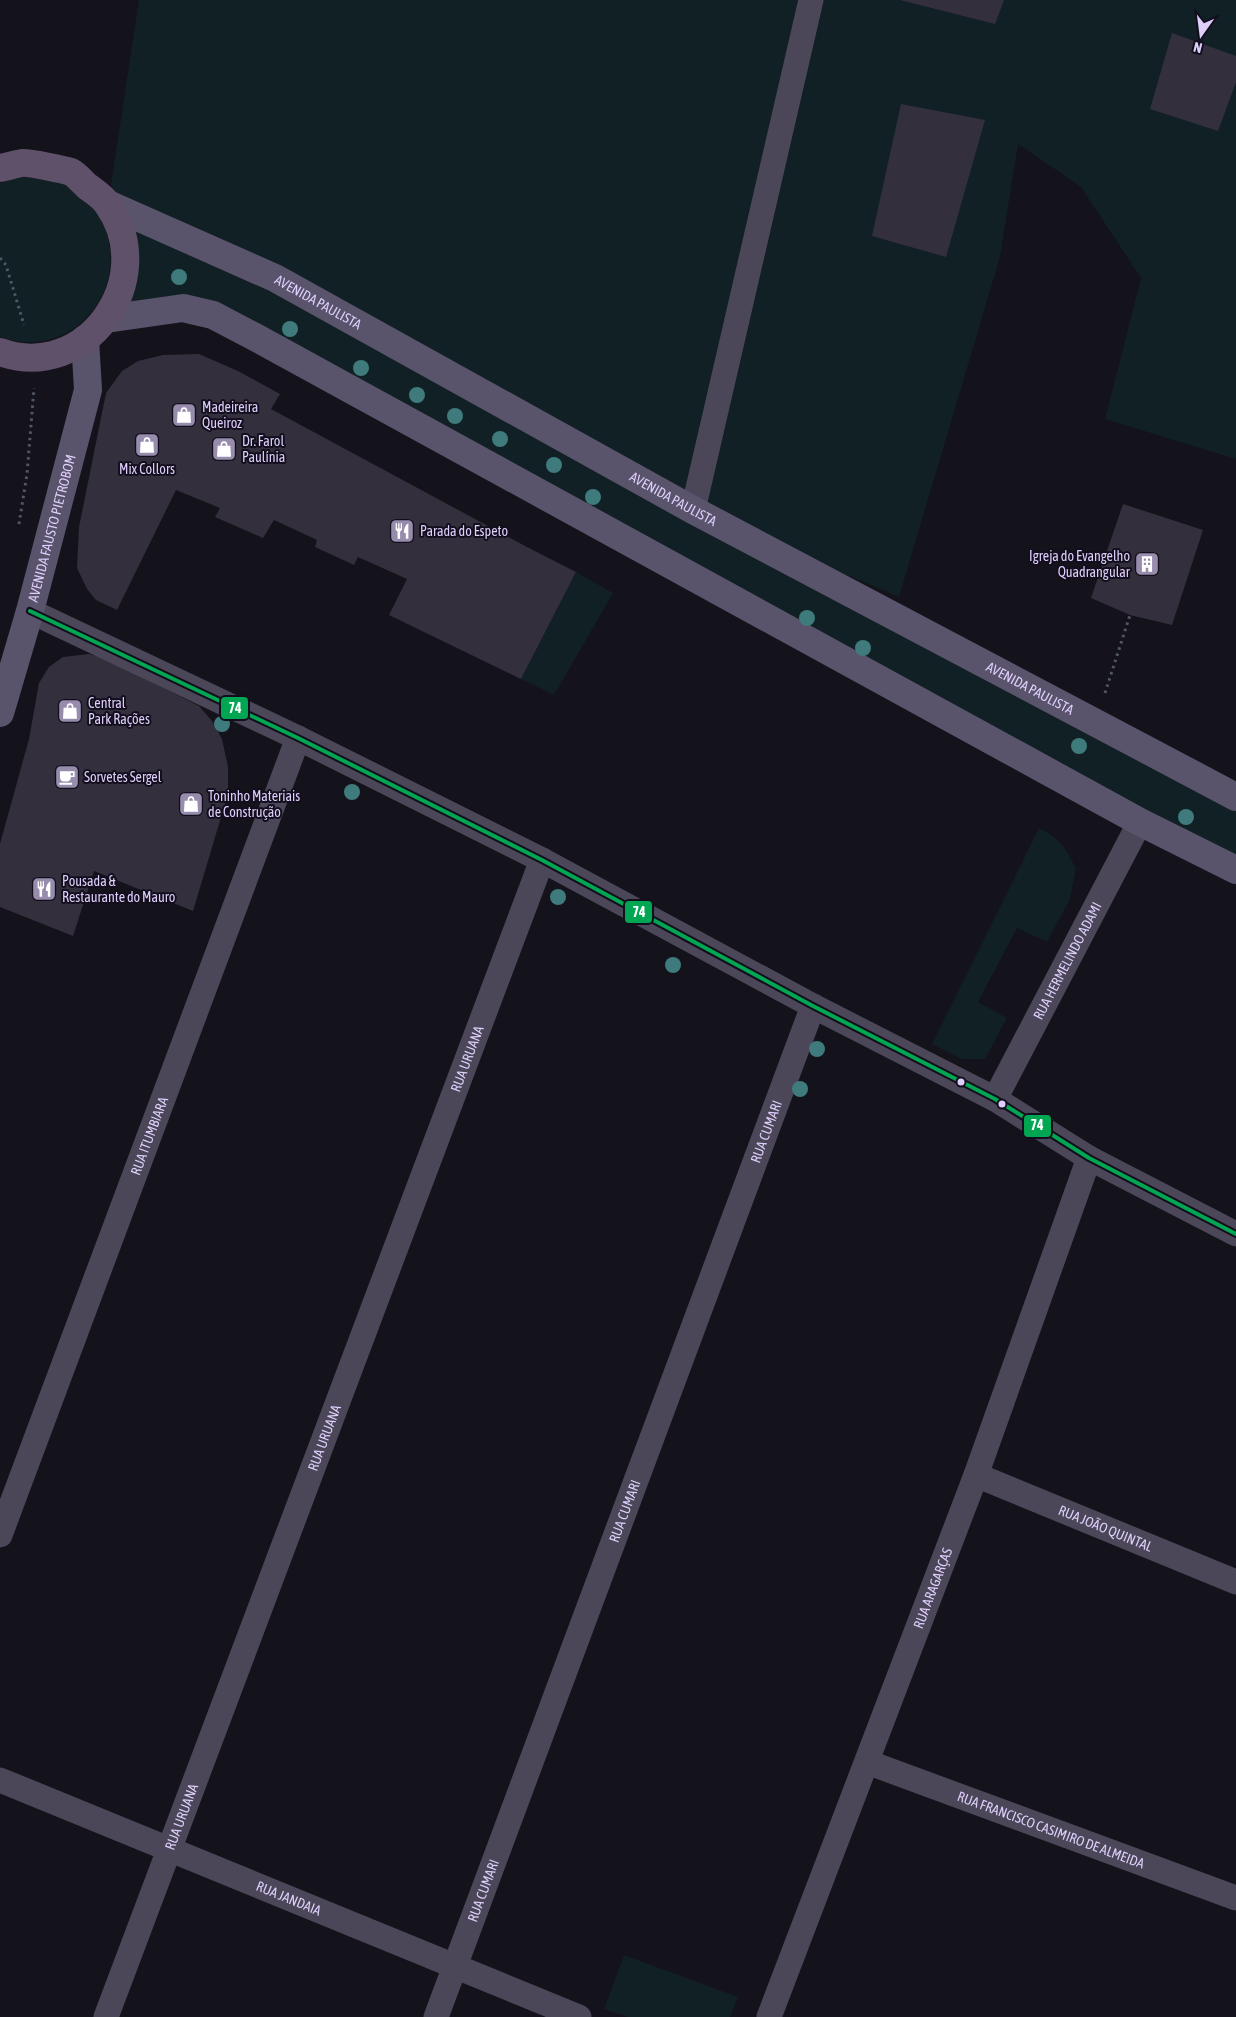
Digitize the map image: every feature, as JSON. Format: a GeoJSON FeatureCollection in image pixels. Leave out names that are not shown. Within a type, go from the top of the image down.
{"type":"FeatureCollection","features":[{"type":"Feature","properties":{"kind":"main road"},"geometry":{"type":"LineString","coordinates":[[0,352],[8,355],[36,357],[62,352],[86,339],[106,319],[121,292],[126,262],[122,231],[108,204],[71,173],[8,161]]}},
{"type":"Feature","properties":{"kind":"main road","name":"AVENIDA PAULISTA"},"geometry":{"type":"LineString","coordinates":[[108,204],[275,278],[693,510],[1236,797]]}},
{"type":"Feature","properties":{"kind":"main road"},"geometry":{"type":"LineString","coordinates":[[106,319],[183,308],[212,315],[1140,822],[1236,870]]}},
{"type":"Feature","properties":{"kind":"main road","name":"AVENIDA FAUSTO PIETROBOM"},"geometry":{"type":"LineString","coordinates":[[0,713],[30,611],[88,390],[86,339]]}},
{"type":"Feature","properties":{"kind":"street"},"geometry":{"type":"LineString","coordinates":[[693,510],[811,0]]}},
{"type":"Feature","properties":{"kind":"street"},"geometry":{"type":"LineString","coordinates":[[30,611],[298,738],[542,860],[813,1006],[995,1099],[1090,1158],[1236,1234]]}},
{"type":"Feature","properties":{"kind":"street","name":"RUA ITUMBIARA"},"geometry":{"type":"LineString","coordinates":[[0,1535],[298,738]]}},
{"type":"Feature","properties":{"kind":"street","name":"RUA HERMELINDO ADAMI"},"geometry":{"type":"LineString","coordinates":[[995,1099],[1140,822]]}},
{"type":"Feature","properties":{"kind":"street","name":"RUA URUANA"},"geometry":{"type":"LineString","coordinates":[[106,2017],[542,860]]}},
{"type":"Feature","properties":{"kind":"street","name":"RUA CUMARI"},"geometry":{"type":"LineString","coordinates":[[436,2017],[813,1006]]}},
{"type":"Feature","properties":{"kind":"street","name":"RUA ARAGARÇAS"},"geometry":{"type":"LineString","coordinates":[[770,2017],[976,1475],[1090,1158]]}},
{"type":"Feature","properties":{"kind":"street","name":"RUA JOÃO QUINTAL"},"geometry":{"type":"LineString","coordinates":[[976,1475],[1236,1582]]}},
{"type":"Feature","properties":{"kind":"street","name":"RUA FRANCISCO CASIMIRO DE ALMEIDA"},"geometry":{"type":"LineString","coordinates":[[867,1762],[1236,1898]]}},
{"type":"Feature","properties":{"kind":"street","name":"RUA JANDAIA"},"geometry":{"type":"LineString","coordinates":[[0,1780],[579,2017]]}},
{"type":"Feature","properties":{"kind":"path"},"geometry":{"type":"LineString","coordinates":[[0,258],[6,265],[36,357],[27,474],[18,527]]}},
{"type":"Feature","properties":{"kind":"path"},"geometry":{"type":"LineString","coordinates":[[1102,701],[1130,615]]}},
{"type":"Feature","properties":{"kind":"shaded area"},"geometry":{"type":"Polygon","coordinates":[[[139,0],[1236,0],[1236,459],[1105,419],[1141,278],[1081,187],[1018,144],[1000,257],[899,597],[701,513],[1236,797],[1236,870],[213,315],[106,319],[121,292],[108,204],[139,0]]]}},
{"type":"Feature","properties":{"kind":"shaded area"},"geometry":{"type":"Polygon","coordinates":[[[24,176],[56,182],[69,188],[97,213],[102,221],[110,248],[110,271],[104,291],[94,309],[80,324],[63,335],[43,341],[22,342],[0,337],[0,183],[24,176]]]}},
{"type":"Feature","properties":{"kind":"shaded area"},"geometry":{"type":"Polygon","coordinates":[[[576,572],[613,593],[554,695],[521,679],[576,572]]]}},
{"type":"Feature","properties":{"kind":"shaded area"},"geometry":{"type":"Polygon","coordinates":[[[1039,828],[1061,844],[1076,868],[1070,899],[1047,942],[1017,928],[978,1002],[1007,1018],[985,1059],[961,1059],[932,1044],[1039,828]]]}},
{"type":"Feature","properties":{"kind":"shaded area"},"geometry":{"type":"Polygon","coordinates":[[[624,1955],[738,1997],[730,2017],[628,2017],[604,2009],[624,1955]]]}},
{"type":"Feature","properties":{"kind":"building"},"geometry":{"type":"Polygon","coordinates":[[[900,0],[1004,0],[995,24],[900,0]]]}},
{"type":"Feature","properties":{"kind":"building"},"geometry":{"type":"Polygon","coordinates":[[[1172,33],[1236,56],[1236,82],[1218,131],[1150,109],[1172,33]]]}},
{"type":"Feature","properties":{"kind":"building"},"geometry":{"type":"Polygon","coordinates":[[[901,104],[985,120],[946,257],[872,236],[901,104]]]}},
{"type":"Feature","properties":{"kind":"building"},"geometry":{"type":"Polygon","coordinates":[[[199,354],[238,371],[280,394],[271,409],[576,572],[521,679],[389,615],[407,579],[358,557],[354,565],[315,547],[317,540],[274,520],[263,538],[215,517],[220,508],[176,490],[117,610],[96,600],[87,589],[77,568],[79,527],[106,393],[122,371],[138,361],[163,355],[199,354]]]}},
{"type":"Feature","properties":{"kind":"building","name":"Igreja do Evangelho Quadrangular"},"geometry":{"type":"Polygon","coordinates":[[[1123,504],[1203,530],[1172,625],[1130,615],[1091,598],[1123,504]]]}},
{"type":"Feature","properties":{"kind":"building"},"geometry":{"type":"Polygon","coordinates":[[[89,654],[106,659],[199,706],[212,721],[222,739],[228,767],[228,794],[193,911],[94,871],[73,936],[0,907],[0,844],[29,739],[39,683],[49,667],[63,657],[89,654]]]}},
{"type":"Feature","properties":{"kind":"transit line","name":"74"},"geometry":{"type":"LineString","coordinates":[[30,611],[298,738],[542,860],[813,1006],[995,1099],[1089,1158],[1236,1234]]}},
{"type":"Feature","properties":{"kind":"place","name":"Madeireira Queiroz"},"geometry":{"type":"Point","coordinates":[184,415]}},
{"type":"Feature","properties":{"kind":"place","name":"Mix Collors"},"geometry":{"type":"Point","coordinates":[147,445]}},
{"type":"Feature","properties":{"kind":"place","name":"Dr. Farol Paulínia"},"geometry":{"type":"Point","coordinates":[224,449]}},
{"type":"Feature","properties":{"kind":"place","name":"Parada do Espeto"},"geometry":{"type":"Point","coordinates":[402,531]}},
{"type":"Feature","properties":{"kind":"place","name":"Igreja do Evangelho Quadrangular"},"geometry":{"type":"Point","coordinates":[1147,564]}},
{"type":"Feature","properties":{"kind":"place","name":"Central Park Rações"},"geometry":{"type":"Point","coordinates":[70,711]}},
{"type":"Feature","properties":{"kind":"place","name":"Sorvetes Sergel"},"geometry":{"type":"Point","coordinates":[67,777]}},
{"type":"Feature","properties":{"kind":"place","name":"Toninho Materiais de Construção"},"geometry":{"type":"Point","coordinates":[191,804]}},
{"type":"Feature","properties":{"kind":"place","name":"Pousada & Restaurante do Mauro"},"geometry":{"type":"Point","coordinates":[44,889]}}]}
